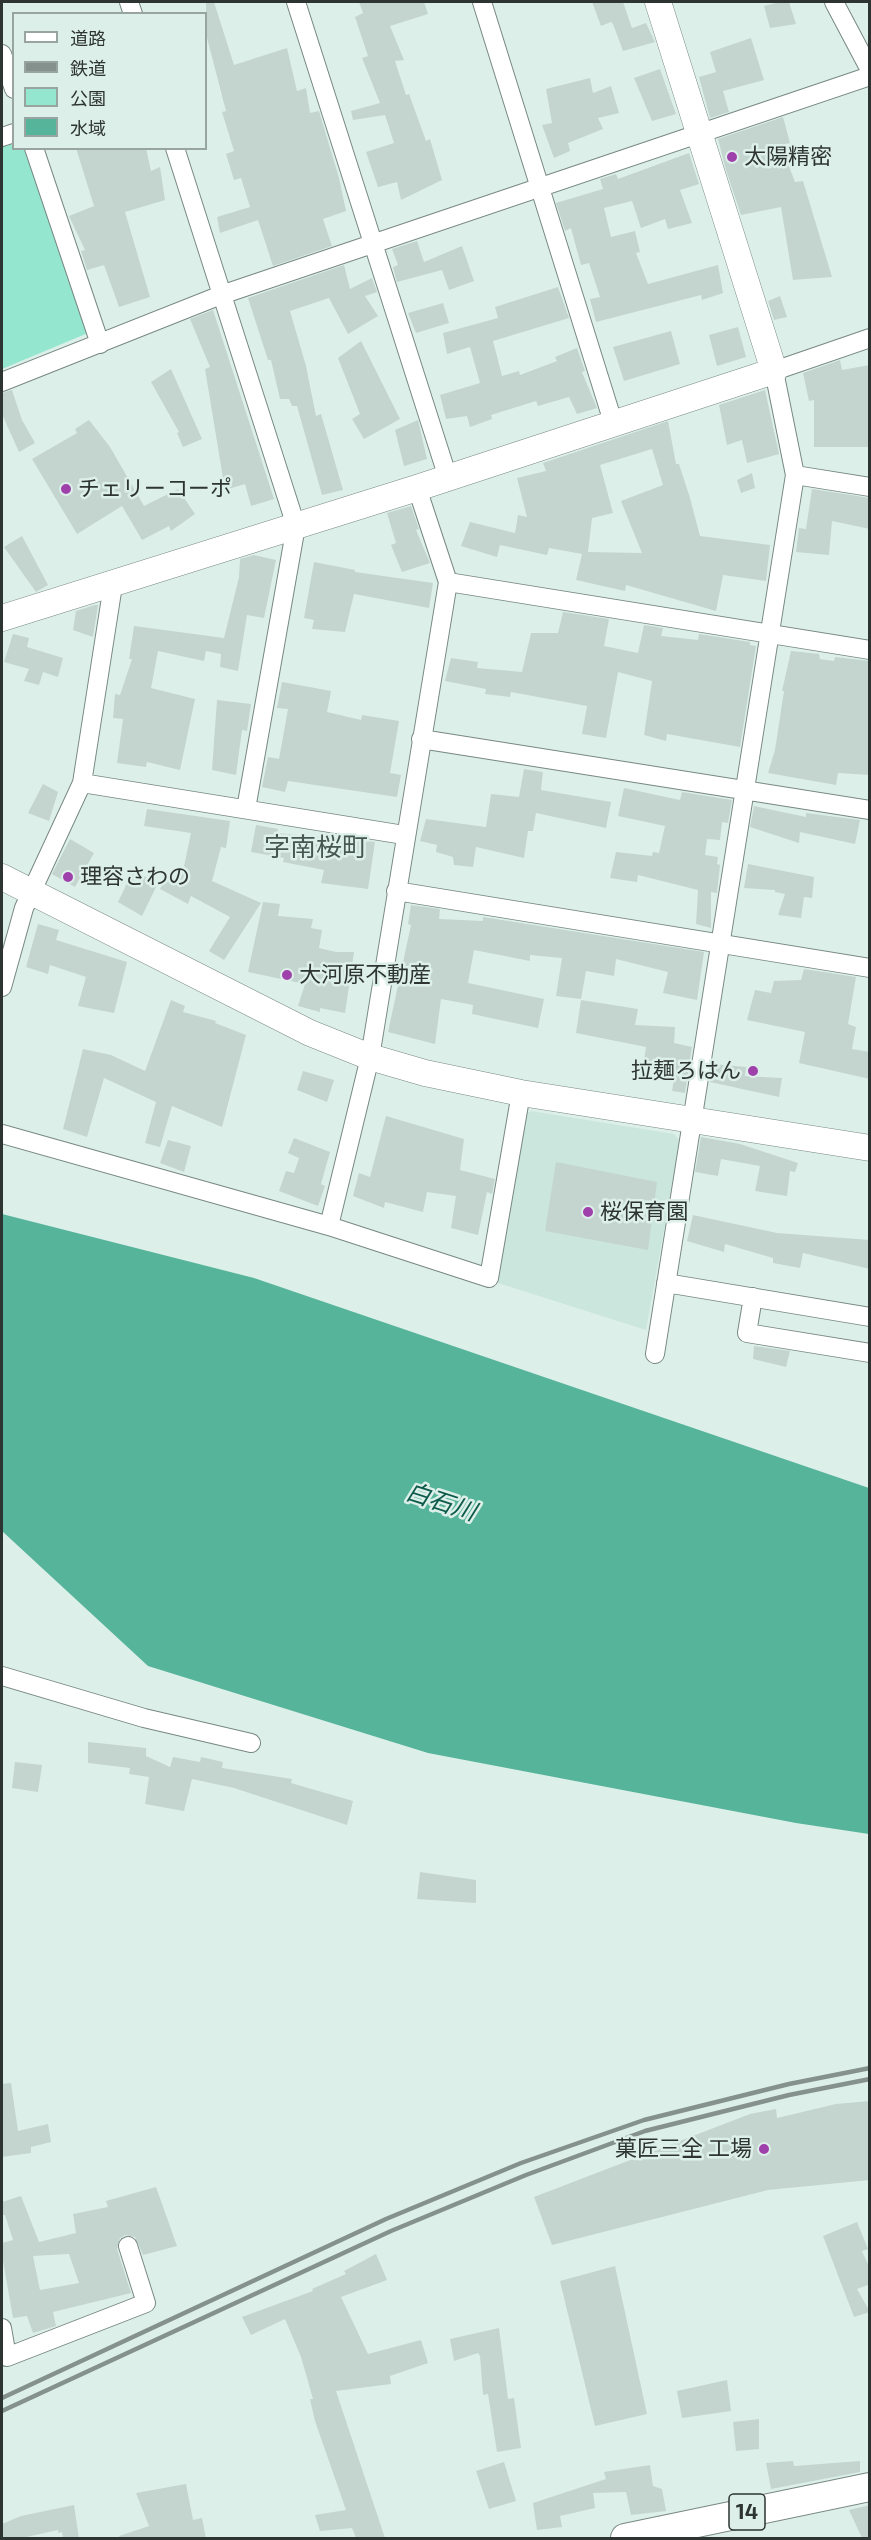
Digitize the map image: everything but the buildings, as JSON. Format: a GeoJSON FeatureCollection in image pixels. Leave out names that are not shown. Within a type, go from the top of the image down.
{"type":"FeatureCollection","features":[{"type":"Feature","properties":{"kind":"main road","name":"14"},"geometry":{"type":"LineString","coordinates":[[625,2538],[870,2487]]}},
{"type":"Feature","properties":{"kind":"street"},"geometry":{"type":"LineString","coordinates":[[296,2],[448,478]]}},
{"type":"Feature","properties":{"kind":"street"},"geometry":{"type":"LineString","coordinates":[[482,2],[613,422]]}},
{"type":"Feature","properties":{"kind":"street"},"geometry":{"type":"LineString","coordinates":[[655,1354],[795,475],[774,370],[658,2]]}},
{"type":"Feature","properties":{"kind":"street"},"geometry":{"type":"LineString","coordinates":[[834,2],[870,70]]}},
{"type":"Feature","properties":{"kind":"street"},"geometry":{"type":"LineString","coordinates":[[2,54],[12,84]]}},
{"type":"Feature","properties":{"kind":"street"},"geometry":{"type":"LineString","coordinates":[[2,382],[221,295],[870,76]]}},
{"type":"Feature","properties":{"kind":"street"},"geometry":{"type":"LineString","coordinates":[[35,150],[100,344]]}},
{"type":"Feature","properties":{"kind":"street"},"geometry":{"type":"LineString","coordinates":[[176,150],[296,526],[246,809]]}},
{"type":"Feature","properties":{"kind":"street"},"geometry":{"type":"LineString","coordinates":[[2,618],[448,478],[870,338]]}},
{"type":"Feature","properties":{"kind":"street"},"geometry":{"type":"LineString","coordinates":[[795,475],[870,487]]}},
{"type":"Feature","properties":{"kind":"street"},"geometry":{"type":"LineString","coordinates":[[329,1226],[370,1057],[404,835],[448,582],[417,488]]}},
{"type":"Feature","properties":{"kind":"street"},"geometry":{"type":"LineString","coordinates":[[448,582],[870,650]]}},
{"type":"Feature","properties":{"kind":"street"},"geometry":{"type":"LineString","coordinates":[[2,987],[31,892],[82,783],[113,585]]}},
{"type":"Feature","properties":{"kind":"street"},"geometry":{"type":"LineString","coordinates":[[422,739],[870,810]]}},
{"type":"Feature","properties":{"kind":"street"},"geometry":{"type":"LineString","coordinates":[[82,783],[404,835]]}},
{"type":"Feature","properties":{"kind":"street"},"geometry":{"type":"LineString","coordinates":[[2,878],[310,1033],[370,1057],[425,1073],[521,1093],[870,1148]]}},
{"type":"Feature","properties":{"kind":"street"},"geometry":{"type":"LineString","coordinates":[[396,891],[870,968]]}},
{"type":"Feature","properties":{"kind":"street"},"geometry":{"type":"LineString","coordinates":[[2,1134],[329,1226],[489,1278],[521,1093]]}},
{"type":"Feature","properties":{"kind":"street"},"geometry":{"type":"LineString","coordinates":[[666,1283],[870,1317]]}},
{"type":"Feature","properties":{"kind":"street"},"geometry":{"type":"LineString","coordinates":[[753,1297],[747,1334],[870,1353]]}},
{"type":"Feature","properties":{"kind":"street"},"geometry":{"type":"LineString","coordinates":[[2,1676],[144,1718],[251,1743]]}},
{"type":"Feature","properties":{"kind":"street"},"geometry":{"type":"LineString","coordinates":[[2,2328],[7,2357],[146,2303],[128,2246]]}},
{"type":"Feature","properties":{"kind":"shaded area","name":"桜保育園"},"geometry":{"type":"Polygon","coordinates":[[[531,1111],[674,1134],[680,1141],[646,1330],[498,1283],[523,1115],[531,1111]]]}},
{"type":"Feature","properties":{"kind":"green space"},"geometry":{"type":"Polygon","coordinates":[[[12,144],[12,150],[29,150],[88,333],[2,369],[2,147],[12,144]]]}},
{"type":"Feature","properties":{"kind":"water","name":"白石川"},"geometry":{"type":"Polygon","coordinates":[[[2,1214],[254,1278],[869,1488],[869,1834],[796,1823],[428,1753],[148,1666],[2,1531],[2,1214]]]}},
{"type":"Feature","properties":{"kind":"railway"},"geometry":{"type":"LineString","coordinates":[[2,2398],[386,2219],[521,2163],[644,2120],[789,2084],[870,2068]]}},
{"type":"Feature","properties":{"kind":"railway"},"geometry":{"type":"LineString","coordinates":[[2,2411],[391,2231],[526,2175],[645,2131],[789,2095],[870,2079]]}},
{"type":"Feature","properties":{"kind":"place","name":"太陽精密"},"geometry":{"type":"Point","coordinates":[732,157]}},
{"type":"Feature","properties":{"kind":"place","name":"チェリーコーポ"},"geometry":{"type":"Point","coordinates":[66,489]}},
{"type":"Feature","properties":{"kind":"place","name":"理容さわの"},"geometry":{"type":"Point","coordinates":[68,877]}},
{"type":"Feature","properties":{"kind":"place","name":"大河原不動産"},"geometry":{"type":"Point","coordinates":[287,975]}},
{"type":"Feature","properties":{"kind":"place","name":"拉麺ろはん"},"geometry":{"type":"Point","coordinates":[753,1071]}},
{"type":"Feature","properties":{"kind":"place","name":"桜保育園"},"geometry":{"type":"Point","coordinates":[588,1212]}},
{"type":"Feature","properties":{"kind":"place","name":"菓匠三全 工場"},"geometry":{"type":"Point","coordinates":[764,2149]}},
{"type":"Feature","properties":{"kind":"district","name":"字南桜町"},"geometry":{"type":"Point","coordinates":[316,847]}}]}
